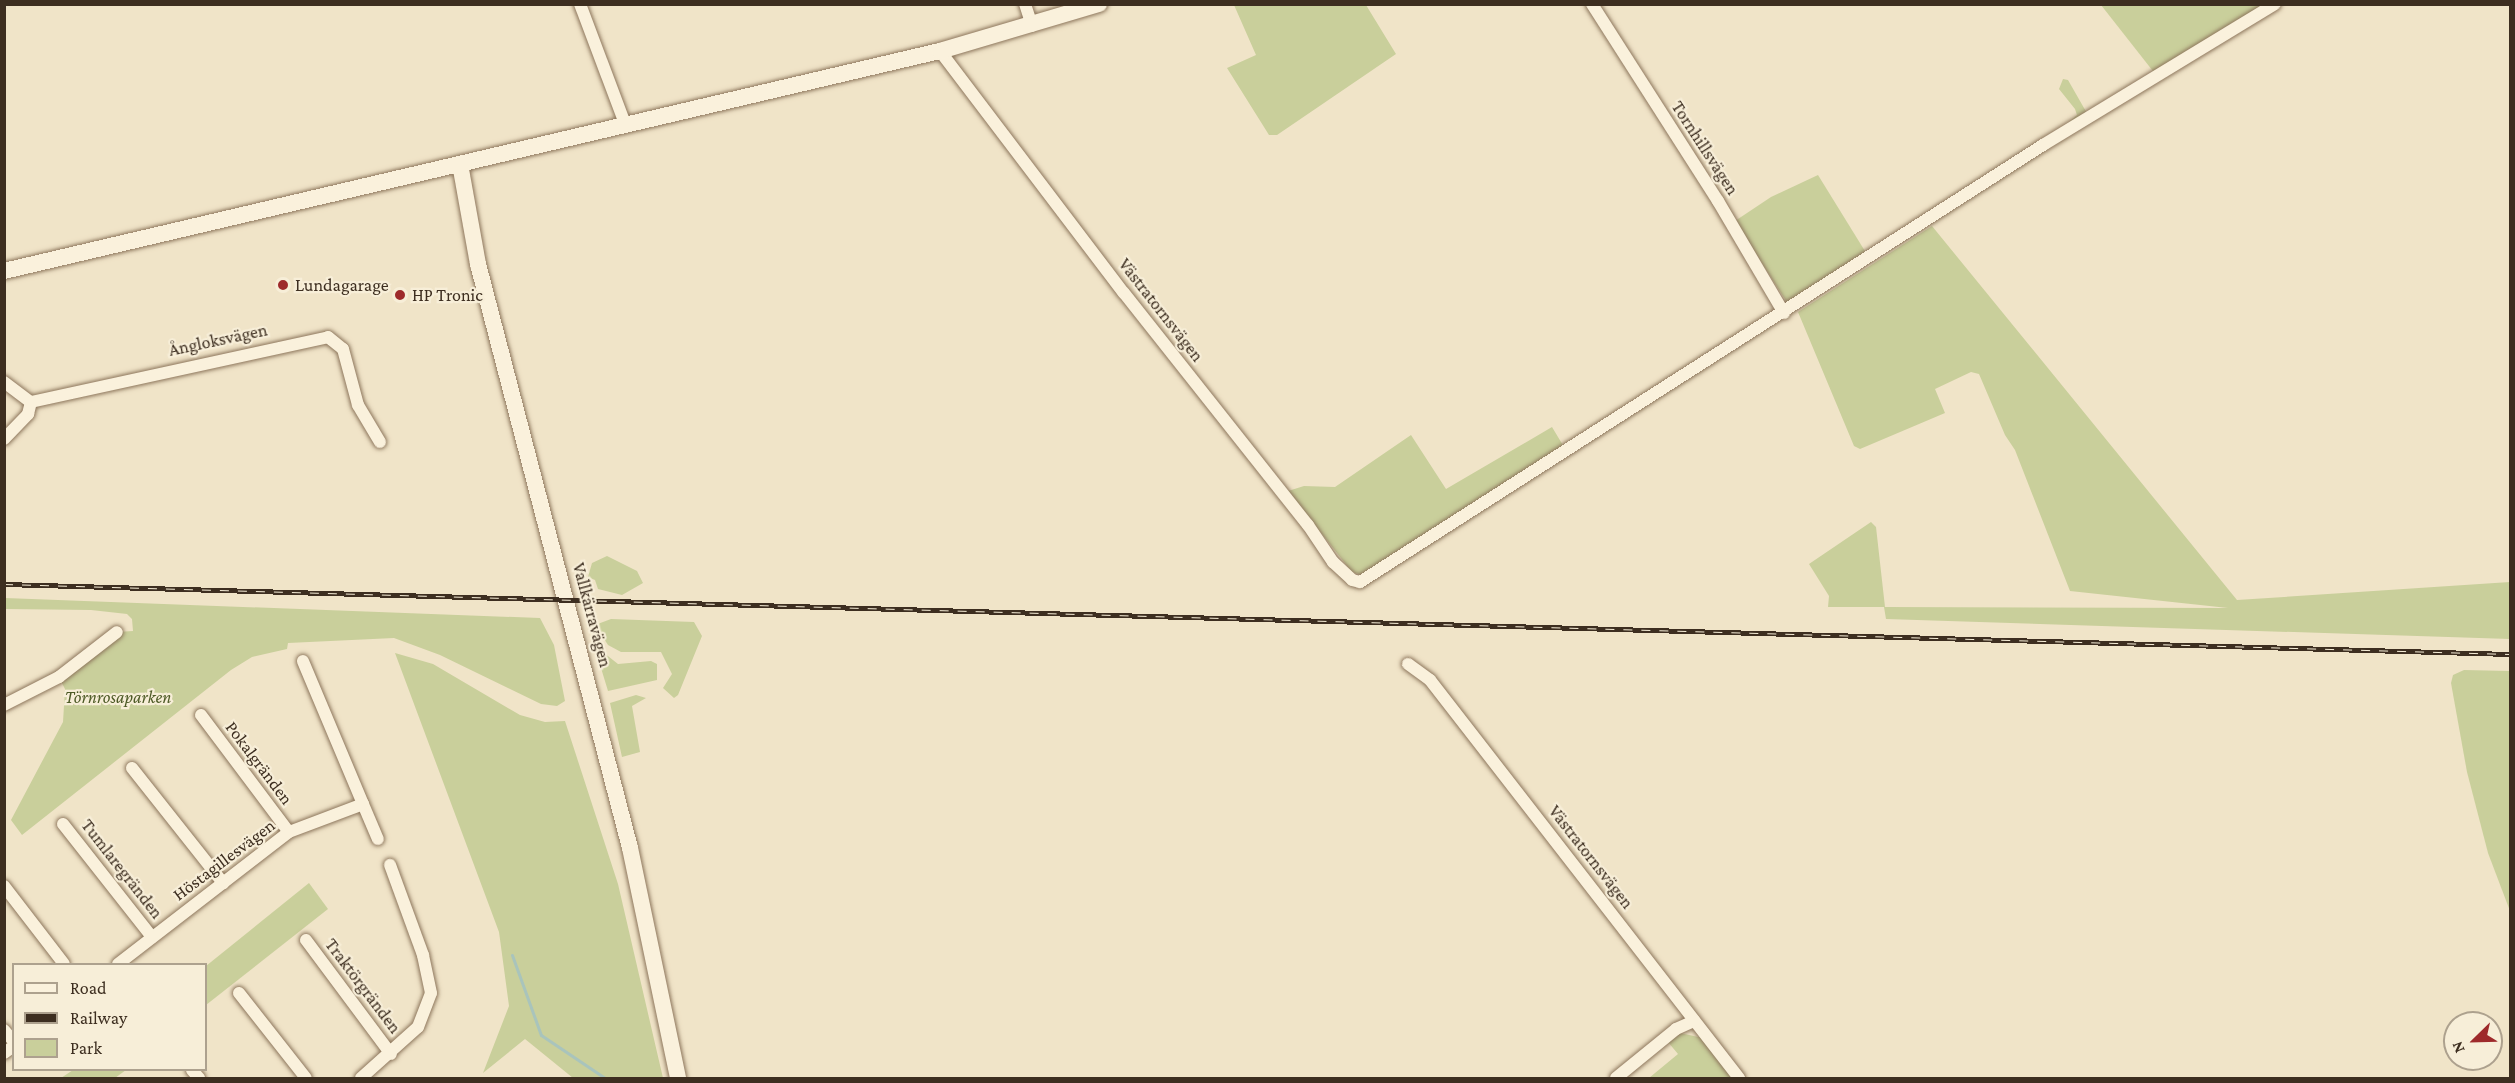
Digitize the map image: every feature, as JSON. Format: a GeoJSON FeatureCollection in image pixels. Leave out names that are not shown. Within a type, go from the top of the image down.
{"type":"FeatureCollection","features":[{"type":"Feature","properties":{"kind":"main road"},"geometry":{"type":"LineString","coordinates":[[4,271],[940,51],[1032,26],[1099,4]]}},
{"type":"Feature","properties":{"kind":"main road","name":"Vallkärravägen"},"geometry":{"type":"LineString","coordinates":[[460,164],[478,264],[630,848],[678,1078]]}},
{"type":"Feature","properties":{"kind":"street"},"geometry":{"type":"LineString","coordinates":[[580,4],[625,124]]}},
{"type":"Feature","properties":{"kind":"street"},"geometry":{"type":"LineString","coordinates":[[1025,4],[1032,26]]}},
{"type":"Feature","properties":{"kind":"street","name":"Tornhillsvägen"},"geometry":{"type":"LineString","coordinates":[[1592,4],[1718,201],[1784,313]]}},
{"type":"Feature","properties":{"kind":"street"},"geometry":{"type":"LineString","coordinates":[[1784,313],[2043,145],[2275,4]]}},
{"type":"Feature","properties":{"kind":"street","name":"Västratornsvägen"},"geometry":{"type":"LineString","coordinates":[[940,51],[1308,525],[1333,562],[1352,580],[1360,582],[1784,313]]}},
{"type":"Feature","properties":{"kind":"street","name":"Ångloksvägen"},"geometry":{"type":"LineString","coordinates":[[31,402],[328,337],[343,349],[358,405],[380,442]]}},
{"type":"Feature","properties":{"kind":"street"},"geometry":{"type":"LineString","coordinates":[[4,382],[31,402],[28,414],[4,439]]}},
{"type":"Feature","properties":{"kind":"street"},"geometry":{"type":"LineString","coordinates":[[4,705],[58,677],[117,632]]}},
{"type":"Feature","properties":{"kind":"street"},"geometry":{"type":"LineString","coordinates":[[303,661],[378,838]]}},
{"type":"Feature","properties":{"kind":"street","name":"Västratornsvägen"},"geometry":{"type":"LineString","coordinates":[[1408,664],[1430,680],[1739,1078]]}},
{"type":"Feature","properties":{"kind":"street","name":"Pokalgränden"},"geometry":{"type":"LineString","coordinates":[[201,715],[289,832]]}},
{"type":"Feature","properties":{"kind":"street"},"geometry":{"type":"LineString","coordinates":[[132,768],[223,883]]}},
{"type":"Feature","properties":{"kind":"street","name":"Höstagillesvägen"},"geometry":{"type":"LineString","coordinates":[[119,963],[289,832],[363,804]]}},
{"type":"Feature","properties":{"kind":"street","name":"Tumlaregränden"},"geometry":{"type":"LineString","coordinates":[[63,824],[152,937]]}},
{"type":"Feature","properties":{"kind":"street"},"geometry":{"type":"LineString","coordinates":[[361,1078],[391,1054],[418,1027],[429,1002],[431,982],[390,865]]}},
{"type":"Feature","properties":{"kind":"street"},"geometry":{"type":"LineString","coordinates":[[4,886],[63,963]]}},
{"type":"Feature","properties":{"kind":"street","name":"Traktörgränden"},"geometry":{"type":"LineString","coordinates":[[306,940],[391,1054]]}},
{"type":"Feature","properties":{"kind":"street"},"geometry":{"type":"LineString","coordinates":[[239,993],[306,1078]]}},
{"type":"Feature","properties":{"kind":"street"},"geometry":{"type":"LineString","coordinates":[[1616,1078],[1676,1029],[1694,1021]]}},
{"type":"Feature","properties":{"kind":"green space"},"geometry":{"type":"Polygon","coordinates":[[[1234,5],[1366,5],[1396,54],[1277,135],[1269,135],[1227,68],[1256,55],[1234,5]]]}},
{"type":"Feature","properties":{"kind":"green space"},"geometry":{"type":"Polygon","coordinates":[[[2101,5],[2270,5],[2156,75],[2101,5]]]}},
{"type":"Feature","properties":{"kind":"green space"},"geometry":{"type":"Polygon","coordinates":[[[2063,79],[2068,80],[2088,115],[2074,124],[2070,121],[2077,115],[2075,109],[2059,89],[2063,79]]]}},
{"type":"Feature","properties":{"kind":"green space"},"geometry":{"type":"Polygon","coordinates":[[[1818,175],[1868,256],[1788,304],[1735,221],[1771,197],[1818,175]]]}},
{"type":"Feature","properties":{"kind":"green space"},"geometry":{"type":"Polygon","coordinates":[[[1932,226],[2237,600],[2510,582],[2510,639],[1886,619],[1884,607],[1828,607],[1829,596],[1809,564],[1871,522],[1876,527],[1885,607],[2228,608],[2070,591],[2015,450],[2005,435],[1979,374],[1971,372],[1935,389],[1945,413],[1860,449],[1854,446],[1798,312],[1932,226]]]}},
{"type":"Feature","properties":{"kind":"green space"},"geometry":{"type":"Polygon","coordinates":[[[1552,427],[1564,447],[1362,575],[1352,572],[1288,491],[1304,486],[1335,487],[1411,435],[1446,489],[1552,427]]]}},
{"type":"Feature","properties":{"kind":"green space"},"geometry":{"type":"Polygon","coordinates":[[[607,556],[637,571],[643,583],[622,595],[598,589],[595,580],[588,577],[592,563],[607,556]]]}},
{"type":"Feature","properties":{"kind":"green space","name":"Törnrosaparken"},"geometry":{"type":"Polygon","coordinates":[[[5,598],[540,618],[554,645],[565,701],[557,706],[541,704],[440,655],[394,638],[288,643],[287,649],[252,657],[231,670],[22,835],[11,820],[63,722],[65,689],[59,677],[117,632],[133,631],[132,619],[127,614],[91,610],[5,609],[5,598]]]}},
{"type":"Feature","properties":{"kind":"green space"},"geometry":{"type":"Polygon","coordinates":[[[611,619],[694,622],[702,636],[678,695],[674,698],[663,688],[672,674],[661,652],[621,652],[608,645],[595,625],[611,619]]]}},
{"type":"Feature","properties":{"kind":"green space"},"geometry":{"type":"Polygon","coordinates":[[[594,645],[618,664],[651,661],[657,664],[657,680],[608,691],[594,645]]]}},
{"type":"Feature","properties":{"kind":"green space"},"geometry":{"type":"Polygon","coordinates":[[[395,653],[433,664],[520,715],[545,722],[565,721],[618,884],[663,1078],[573,1078],[525,1039],[483,1073],[509,1006],[499,932],[395,653]]]}},
{"type":"Feature","properties":{"kind":"green space"},"geometry":{"type":"Polygon","coordinates":[[[2464,670],[2510,671],[2510,911],[2488,853],[2467,772],[2451,683],[2453,675],[2464,670]]]}},
{"type":"Feature","properties":{"kind":"green space"},"geometry":{"type":"Polygon","coordinates":[[[636,695],[646,698],[632,706],[640,752],[622,757],[610,703],[636,695]]]}},
{"type":"Feature","properties":{"kind":"green space"},"geometry":{"type":"Polygon","coordinates":[[[309,883],[328,909],[207,1004],[207,965],[309,883]]]}},
{"type":"Feature","properties":{"kind":"green space"},"geometry":{"type":"Polygon","coordinates":[[[1680,1033],[1703,1038],[1735,1078],[1649,1078],[1678,1054],[1668,1042],[1680,1033]]]}},
{"type":"Feature","properties":{"kind":"green space"},"geometry":{"type":"Polygon","coordinates":[[[72,1071],[125,1071],[115,1078],[61,1078],[72,1071]]]}},
{"type":"Feature","properties":{"kind":"waterway"},"geometry":{"type":"LineString","coordinates":[[512,955],[541,1035],[605,1078]]}},
{"type":"Feature","properties":{"kind":"railway"},"geometry":{"type":"LineString","coordinates":[[4,584],[2510,654]]}},
{"type":"Feature","properties":{"kind":"place","name":"Lundagarage"},"geometry":{"type":"Point","coordinates":[283,285]}},
{"type":"Feature","properties":{"kind":"place","name":"HP Tronic"},"geometry":{"type":"Point","coordinates":[400,295]}}]}
